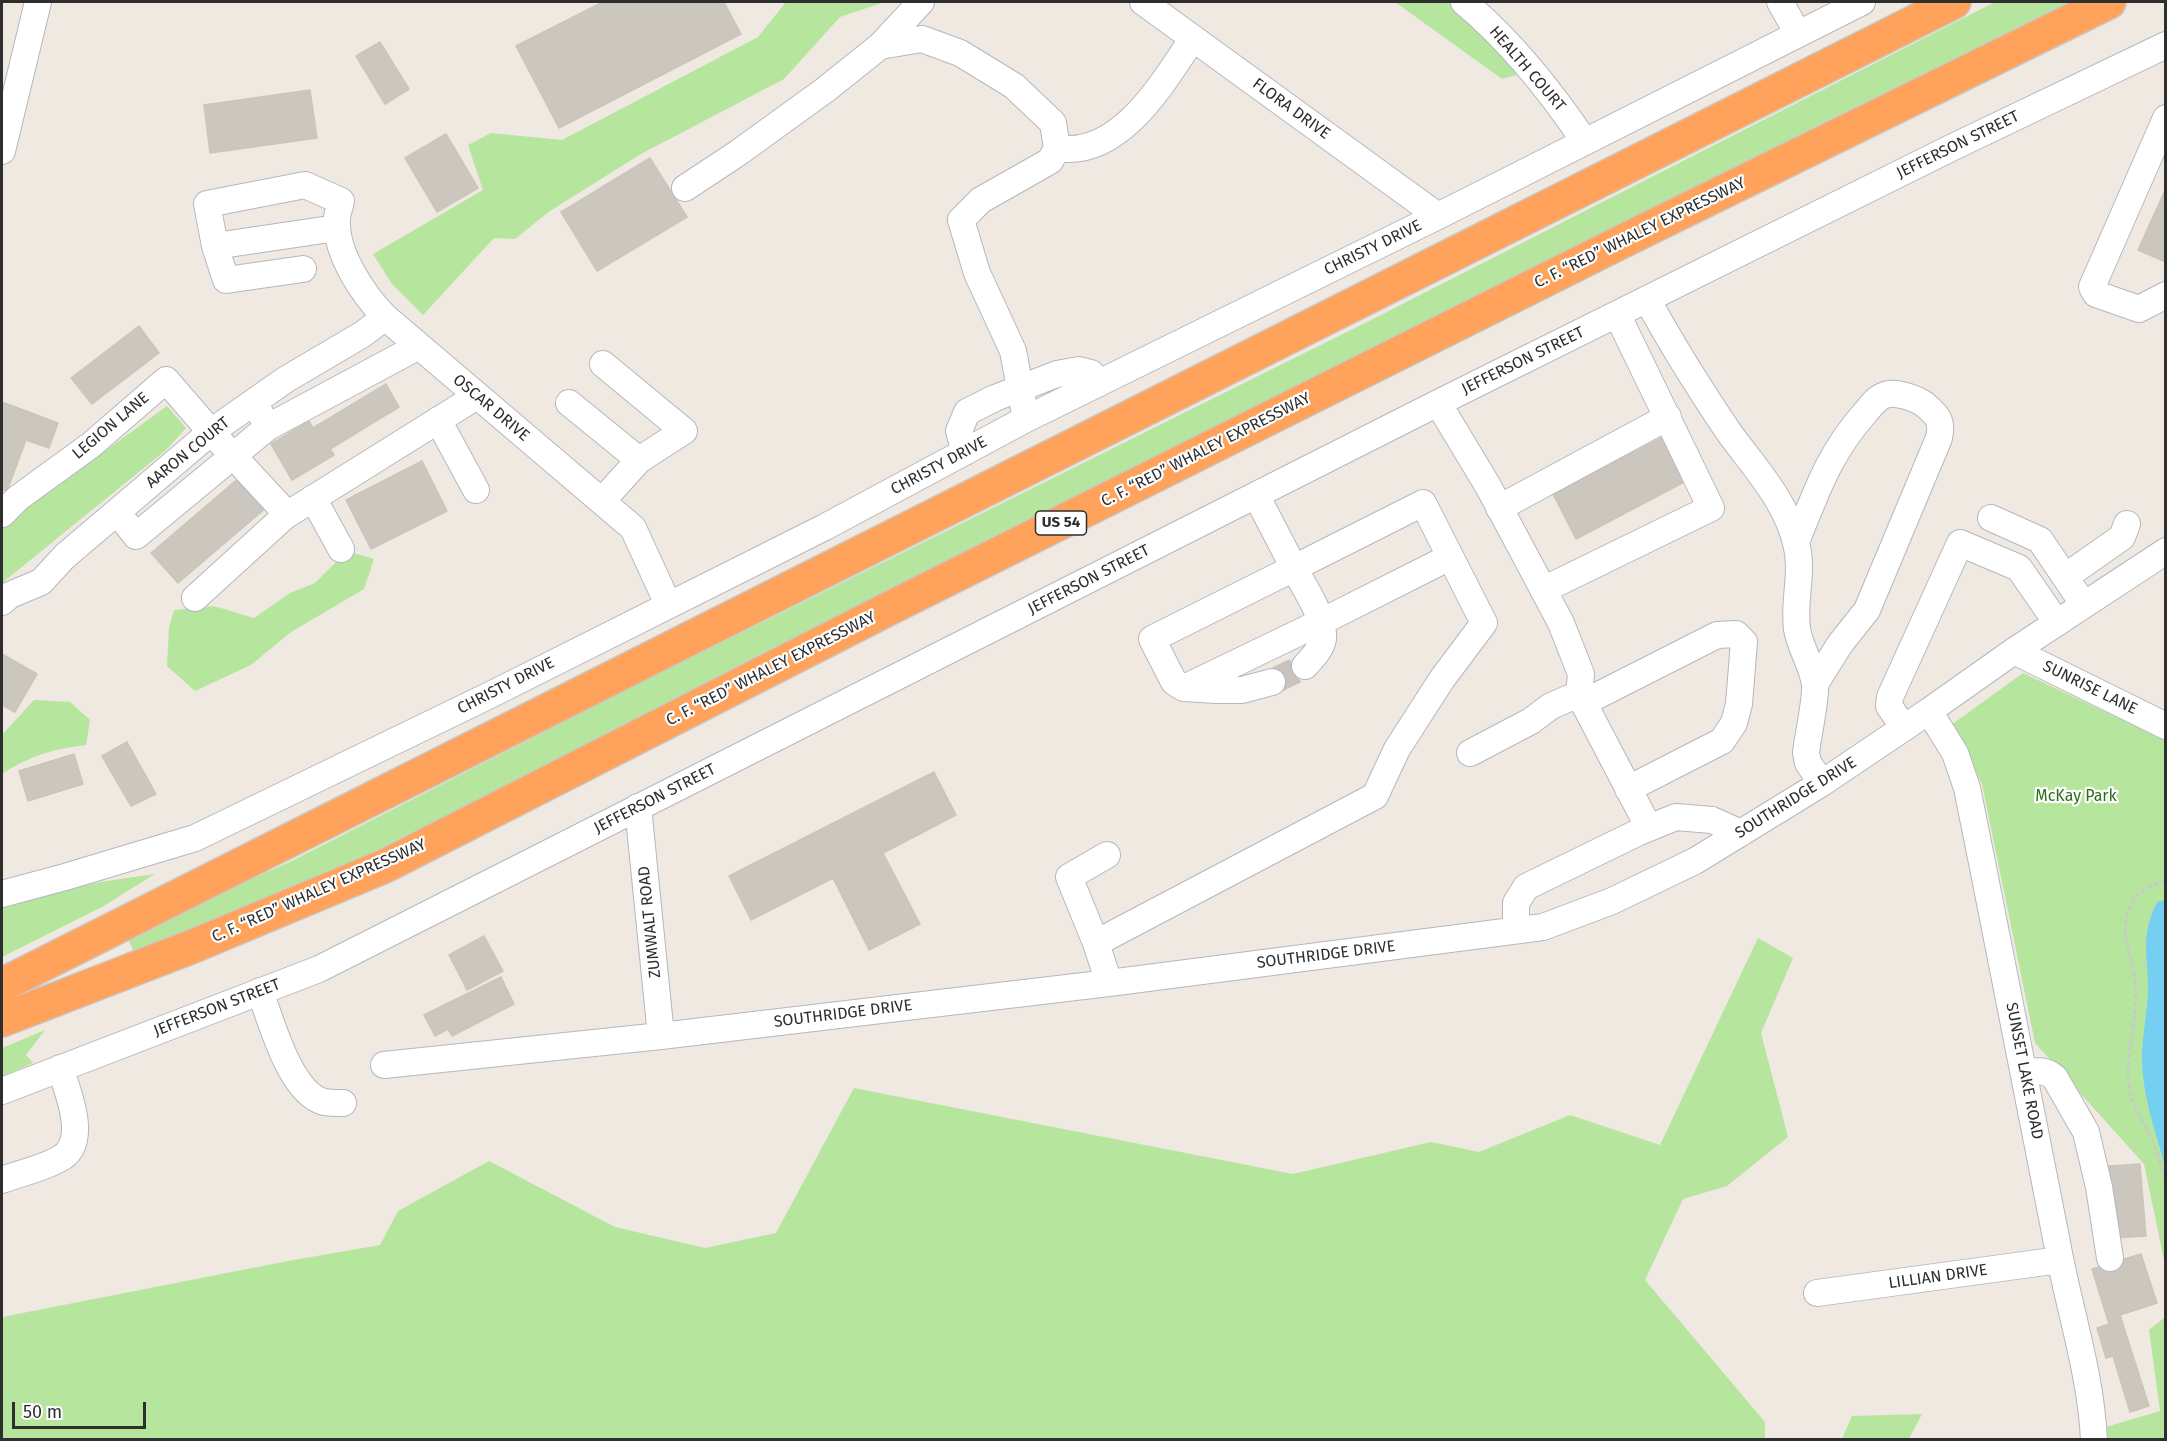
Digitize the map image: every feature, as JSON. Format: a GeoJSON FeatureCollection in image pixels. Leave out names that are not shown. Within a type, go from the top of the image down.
{"type":"FeatureCollection","features":[{"type":"Feature","properties":{"kind":"highway"},"geometry":{"type":"LineString","coordinates":[[2,985],[1953,2]]}},
{"type":"Feature","properties":{"kind":"highway","name":"C. F. “RED” WHALEY EXPRESSWAY"},"geometry":{"type":"LineString","coordinates":[[2,1020],[196,945],[385,866],[909,599],[1609,248],[2109,2]]}},
{"type":"Feature","properties":{"kind":"street"},"geometry":{"type":"LineString","coordinates":[[2,151],[38,2]]}},
{"type":"Feature","properties":{"kind":"street"},"geometry":{"type":"LineString","coordinates":[[685,188],[825,90],[880,46],[921,2]]}},
{"type":"Feature","properties":{"kind":"street","name":"FLORA DRIVE"},"geometry":{"type":"LineString","coordinates":[[1143,2],[1438,216]]}},
{"type":"Feature","properties":{"kind":"street","name":"HEALTH COURT"},"geometry":{"type":"LineString","coordinates":[[1464,2],[1516,51],[1554,96],[1585,142]]}},
{"type":"Feature","properties":{"kind":"street"},"geometry":{"type":"LineString","coordinates":[[1780,2],[1798,34]]}},
{"type":"Feature","properties":{"kind":"street","name":"CHRISTY DRIVE"},"geometry":{"type":"LineString","coordinates":[[2,894],[195,838],[490,695],[825,527],[1026,420],[1585,142],[1798,34],[1852,4]]}},
{"type":"Feature","properties":{"kind":"street"},"geometry":{"type":"LineString","coordinates":[[1057,148],[1068,150],[1101,142],[1119,132],[1154,95],[1193,38]]}},
{"type":"Feature","properties":{"kind":"street"},"geometry":{"type":"LineString","coordinates":[[880,46],[922,39],[960,53],[1014,86],[1053,123],[1057,148],[1050,161],[981,200],[961,220],[976,273],[1012,351],[1026,420]]}},
{"type":"Feature","properties":{"kind":"street","name":"JEFFERSON STREET"},"geometry":{"type":"LineString","coordinates":[[2,1091],[319,969],[1438,403],[1941,153],[2166,45]]}},
{"type":"Feature","properties":{"kind":"street"},"geometry":{"type":"LineString","coordinates":[[2166,118],[2092,287],[2096,294],[2139,309],[2166,295]]}},
{"type":"Feature","properties":{"kind":"street","name":"OSCAR DRIVE"},"geometry":{"type":"LineString","coordinates":[[215,246],[207,204],[305,185],[341,201],[336,218],[337,228],[346,257],[359,286],[385,317],[633,528],[668,604]]}},
{"type":"Feature","properties":{"kind":"street"},"geometry":{"type":"LineString","coordinates":[[303,268],[226,280],[215,246],[337,228]]}},
{"type":"Feature","properties":{"kind":"street"},"geometry":{"type":"LineString","coordinates":[[1647,299],[1673,348],[1772,490],[1787,516],[1799,559],[1795,605],[1797,631],[1815,684]]}},
{"type":"Feature","properties":{"kind":"street"},"geometry":{"type":"LineString","coordinates":[[1543,590],[1711,508],[1617,314]]}},
{"type":"Feature","properties":{"kind":"street","name":"AARON COURT"},"geometry":{"type":"LineString","coordinates":[[2,602],[10,595],[41,582],[65,556],[211,432],[253,401],[385,317]]}},
{"type":"Feature","properties":{"kind":"street"},"geometry":{"type":"LineString","coordinates":[[117,512],[136,536],[268,426],[419,346]]}},
{"type":"Feature","properties":{"kind":"street"},"geometry":{"type":"LineString","coordinates":[[602,501],[639,460],[684,431],[603,364]]}},
{"type":"Feature","properties":{"kind":"street"},"geometry":{"type":"LineString","coordinates":[[965,452],[959,431],[967,412],[994,398],[1057,374],[1079,370],[1091,373],[1098,384]]}},
{"type":"Feature","properties":{"kind":"street","name":"LEGION LANE"},"geometry":{"type":"LineString","coordinates":[[2,514],[18,498],[91,445],[166,380],[211,432]]}},
{"type":"Feature","properties":{"kind":"street"},"geometry":{"type":"LineString","coordinates":[[1796,542],[1828,464],[1848,431],[1877,398],[1888,393],[1916,399],[1938,415],[1941,426],[1939,438],[1867,610],[1840,644],[1815,684],[1806,753],[1808,763],[1822,783]]}},
{"type":"Feature","properties":{"kind":"street"},"geometry":{"type":"LineString","coordinates":[[195,597],[287,514],[477,396]]}},
{"type":"Feature","properties":{"kind":"street"},"geometry":{"type":"LineString","coordinates":[[253,401],[268,426]]}},
{"type":"Feature","properties":{"kind":"street"},"geometry":{"type":"LineString","coordinates":[[569,403],[639,460]]}},
{"type":"Feature","properties":{"kind":"street"},"geometry":{"type":"LineString","coordinates":[[1438,403],[1500,508],[1561,623],[1581,674],[1581,699],[1649,828]]}},
{"type":"Feature","properties":{"kind":"street"},"geometry":{"type":"LineString","coordinates":[[1500,508],[1668,417]]}},
{"type":"Feature","properties":{"kind":"street"},"geometry":{"type":"LineString","coordinates":[[438,420],[476,490]]}},
{"type":"Feature","properties":{"kind":"street"},"geometry":{"type":"LineString","coordinates":[[211,432],[287,514]]}},
{"type":"Feature","properties":{"kind":"street"},"geometry":{"type":"LineString","coordinates":[[1256,495],[1322,622],[1323,640],[1316,655],[1305,666]]}},
{"type":"Feature","properties":{"kind":"street"},"geometry":{"type":"LineString","coordinates":[[313,498],[341,549]]}},
{"type":"Feature","properties":{"kind":"street"},"geometry":{"type":"LineString","coordinates":[[1096,943],[1375,796],[1397,749],[1442,679],[1484,623],[1423,503],[1152,639],[1174,682],[1184,688],[1242,690],[1272,682]]}},
{"type":"Feature","properties":{"kind":"street"},"geometry":{"type":"LineString","coordinates":[[1991,518],[2040,540],[2084,605]]}},
{"type":"Feature","properties":{"kind":"street"},"geometry":{"type":"LineString","coordinates":[[2065,577],[2122,537],[2127,524]]}},
{"type":"Feature","properties":{"kind":"street"},"geometry":{"type":"LineString","coordinates":[[1904,728],[1889,706],[1890,697],[1960,543],[2019,568],[2057,623]]}},
{"type":"Feature","properties":{"kind":"street","name":"SOUTHRIDGE DRIVE"},"geometry":{"type":"LineString","coordinates":[[384,1065],[661,1036],[1109,983],[1543,927],[1612,901],[1695,861],[1822,783],[2014,651],[2166,551]]}},
{"type":"Feature","properties":{"kind":"street"},"geometry":{"type":"LineString","coordinates":[[1184,688],[1450,557]]}},
{"type":"Feature","properties":{"kind":"street"},"geometry":{"type":"LineString","coordinates":[[1470,753],[1531,721],[1551,706],[1581,699],[1717,635],[1736,634],[1744,642],[1740,705],[1734,723],[1722,741],[1628,789]]}},
{"type":"Feature","properties":{"kind":"street","name":"SUNRISE LANE"},"geometry":{"type":"LineString","coordinates":[[2014,651],[2166,726]]}},
{"type":"Feature","properties":{"kind":"street","name":"SUNSET LAKE ROAD"},"geometry":{"type":"LineString","coordinates":[[1929,711],[1954,753],[1967,788],[2060,1260],[2093,1408],[2094,1440]]}},
{"type":"Feature","properties":{"kind":"street","name":"ZUMWALT ROAD"},"geometry":{"type":"LineString","coordinates":[[638,807],[661,1036]]}},
{"type":"Feature","properties":{"kind":"street"},"geometry":{"type":"LineString","coordinates":[[1516,930],[1516,903],[1526,887],[1649,828],[1676,817],[1712,820],[1741,833]]}},
{"type":"Feature","properties":{"kind":"street"},"geometry":{"type":"LineString","coordinates":[[1107,855],[1069,877],[1096,943],[1109,983]]}},
{"type":"Feature","properties":{"kind":"street"},"geometry":{"type":"LineString","coordinates":[[260,991],[281,1049],[295,1077],[306,1090],[322,1101],[343,1103]]}},
{"type":"Feature","properties":{"kind":"street"},"geometry":{"type":"LineString","coordinates":[[2,1180],[61,1159],[72,1146],[76,1128],[60,1068]]}},
{"type":"Feature","properties":{"kind":"street"},"geometry":{"type":"LineString","coordinates":[[2024,1073],[2040,1070],[2049,1072],[2055,1078],[2086,1132],[2099,1187],[2109,1258]]}},
{"type":"Feature","properties":{"kind":"street","name":"LILLIAN DRIVE"},"geometry":{"type":"LineString","coordinates":[[1817,1293],[2060,1260]]}},
{"type":"Feature","properties":{"kind":"path"},"geometry":{"type":"LineString","coordinates":[[2166,880],[2150,885],[2138,893],[2127,912],[2125,930],[2136,984],[2136,1005],[2129,1056],[2132,1097],[2152,1140],[2166,1185]]}},
{"type":"Feature","properties":{"kind":"green space"},"geometry":{"type":"Polygon","coordinates":[[[786,2],[885,2],[840,17],[784,79],[641,154],[550,211],[515,239],[494,238],[423,315],[392,284],[373,254],[483,190],[468,145],[491,133],[562,140],[758,37],[786,2]]]}},
{"type":"Feature","properties":{"kind":"green space"},"geometry":{"type":"Polygon","coordinates":[[[1395,2],[1449,2],[1496,47],[1517,75],[1502,79],[1395,2]]]}},
{"type":"Feature","properties":{"kind":"green space"},"geometry":{"type":"Polygon","coordinates":[[[1995,2],[2080,2],[360,865],[136,956],[126,935],[292,861],[632,687],[1371,320],[1995,2]]]}},
{"type":"Feature","properties":{"kind":"green space"},"geometry":{"type":"Polygon","coordinates":[[[167,406],[186,428],[166,450],[2,583],[2,526],[167,406]]]}},
{"type":"Feature","properties":{"kind":"green space"},"geometry":{"type":"Polygon","coordinates":[[[347,551],[374,559],[364,589],[291,632],[251,665],[195,691],[167,666],[169,628],[174,610],[214,606],[254,618],[290,593],[315,583],[347,551]]]}},
{"type":"Feature","properties":{"kind":"green space","name":"McKay Park"},"geometry":{"type":"Polygon","coordinates":[[[2023,673],[2165,740],[2165,1265],[2144,1164],[2035,1043],[1982,784],[1951,725],[2023,673]]]}},
{"type":"Feature","properties":{"kind":"green space"},"geometry":{"type":"Polygon","coordinates":[[[34,700],[70,702],[90,720],[86,745],[42,754],[2,774],[2,735],[34,700]]]}},
{"type":"Feature","properties":{"kind":"green space"},"geometry":{"type":"Polygon","coordinates":[[[155,874],[102,907],[2,957],[2,906],[100,882],[155,874]]]}},
{"type":"Feature","properties":{"kind":"green space"},"geometry":{"type":"Polygon","coordinates":[[[1758,938],[1793,958],[1761,1033],[1788,1137],[1727,1186],[1683,1199],[1645,1280],[1765,1422],[1765,1439],[2,1439],[2,1317],[380,1245],[398,1211],[489,1161],[615,1227],[705,1248],[776,1233],[854,1088],[1293,1174],[1431,1142],[1479,1152],[1570,1115],[1660,1145],[1758,938]]]}},
{"type":"Feature","properties":{"kind":"green space"},"geometry":{"type":"Polygon","coordinates":[[[45,1030],[26,1055],[33,1063],[2,1076],[2,1048],[45,1030]]]}},
{"type":"Feature","properties":{"kind":"green space"},"geometry":{"type":"Polygon","coordinates":[[[2165,1317],[2165,1439],[2107,1439],[2106,1427],[2160,1411],[2149,1330],[2165,1317]]]}},
{"type":"Feature","properties":{"kind":"green space"},"geometry":{"type":"Polygon","coordinates":[[[1922,1414],[1909,1439],[1842,1439],[1852,1416],[1922,1414]]]}},
{"type":"Feature","properties":{"kind":"water"},"geometry":{"type":"Polygon","coordinates":[[[2166,900],[2165,1166],[2146,1096],[2142,1053],[2148,993],[2146,948],[2148,927],[2157,902],[2166,900]]]}},
{"type":"Feature","properties":{"kind":"building"},"geometry":{"type":"Polygon","coordinates":[[[603,2],[724,2],[741,34],[559,128],[516,46],[603,2]]]}},
{"type":"Feature","properties":{"kind":"building"},"geometry":{"type":"Polygon","coordinates":[[[380,42],[409,89],[385,104],[356,56],[380,42]]]}},
{"type":"Feature","properties":{"kind":"building"},"geometry":{"type":"Polygon","coordinates":[[[310,90],[317,138],[210,153],[204,105],[310,90]]]}},
{"type":"Feature","properties":{"kind":"building"},"geometry":{"type":"Polygon","coordinates":[[[446,134],[478,188],[437,212],[405,158],[446,134]]]}},
{"type":"Feature","properties":{"kind":"building"},"geometry":{"type":"Polygon","coordinates":[[[650,158],[687,217],[597,271],[561,212],[650,158]]]}},
{"type":"Feature","properties":{"kind":"building"},"geometry":{"type":"Polygon","coordinates":[[[2166,188],[2166,262],[2138,250],[2166,188]]]}},
{"type":"Feature","properties":{"kind":"building"},"geometry":{"type":"Polygon","coordinates":[[[139,326],[159,353],[92,404],[71,378],[139,326]]]}},
{"type":"Feature","properties":{"kind":"building"},"geometry":{"type":"Polygon","coordinates":[[[386,384],[399,407],[330,449],[334,455],[292,480],[271,444],[309,421],[313,428],[386,384]]]}},
{"type":"Feature","properties":{"kind":"building"},"geometry":{"type":"Polygon","coordinates":[[[2,402],[58,423],[49,448],[26,440],[7,491],[2,489],[2,402]]]}},
{"type":"Feature","properties":{"kind":"building"},"geometry":{"type":"Polygon","coordinates":[[[1663,437],[1686,481],[1576,539],[1553,494],[1663,437]]]}},
{"type":"Feature","properties":{"kind":"building"},"geometry":{"type":"Polygon","coordinates":[[[422,461],[447,511],[371,549],[346,500],[422,461]]]}},
{"type":"Feature","properties":{"kind":"building"},"geometry":{"type":"Polygon","coordinates":[[[241,476],[267,507],[178,583],[151,553],[241,476]]]}},
{"type":"Feature","properties":{"kind":"building"},"geometry":{"type":"Polygon","coordinates":[[[2,654],[37,674],[15,712],[2,705],[2,654]]]}},
{"type":"Feature","properties":{"kind":"building"},"geometry":{"type":"Polygon","coordinates":[[[127,742],[156,794],[131,806],[102,756],[127,742]]]}},
{"type":"Feature","properties":{"kind":"building"},"geometry":{"type":"Polygon","coordinates":[[[74,754],[83,784],[28,801],[19,771],[74,754]]]}},
{"type":"Feature","properties":{"kind":"building"},"geometry":{"type":"Polygon","coordinates":[[[934,772],[956,815],[883,853],[920,924],[869,950],[833,878],[751,920],[729,876],[934,772]]]}},
{"type":"Feature","properties":{"kind":"building"},"geometry":{"type":"Polygon","coordinates":[[[484,936],[503,971],[467,990],[449,955],[484,936]]]}},
{"type":"Feature","properties":{"kind":"building"},"geometry":{"type":"Polygon","coordinates":[[[501,977],[514,1004],[452,1036],[448,1029],[435,1036],[424,1015],[501,977]]]}},
{"type":"Feature","properties":{"kind":"building"},"geometry":{"type":"Polygon","coordinates":[[[2140,1164],[2146,1236],[2115,1238],[2109,1166],[2140,1164]]]}},
{"type":"Feature","properties":{"kind":"building"},"geometry":{"type":"Polygon","coordinates":[[[2141,1254],[2157,1303],[2120,1315],[2149,1406],[2130,1412],[2113,1356],[2106,1358],[2097,1328],[2109,1324],[2092,1269],[2141,1254]]]}},
{"type":"Feature","properties":{"kind":"tunnel"},"geometry":{"type":"LineString","coordinates":[[1272,682],[1305,666]]}}]}
